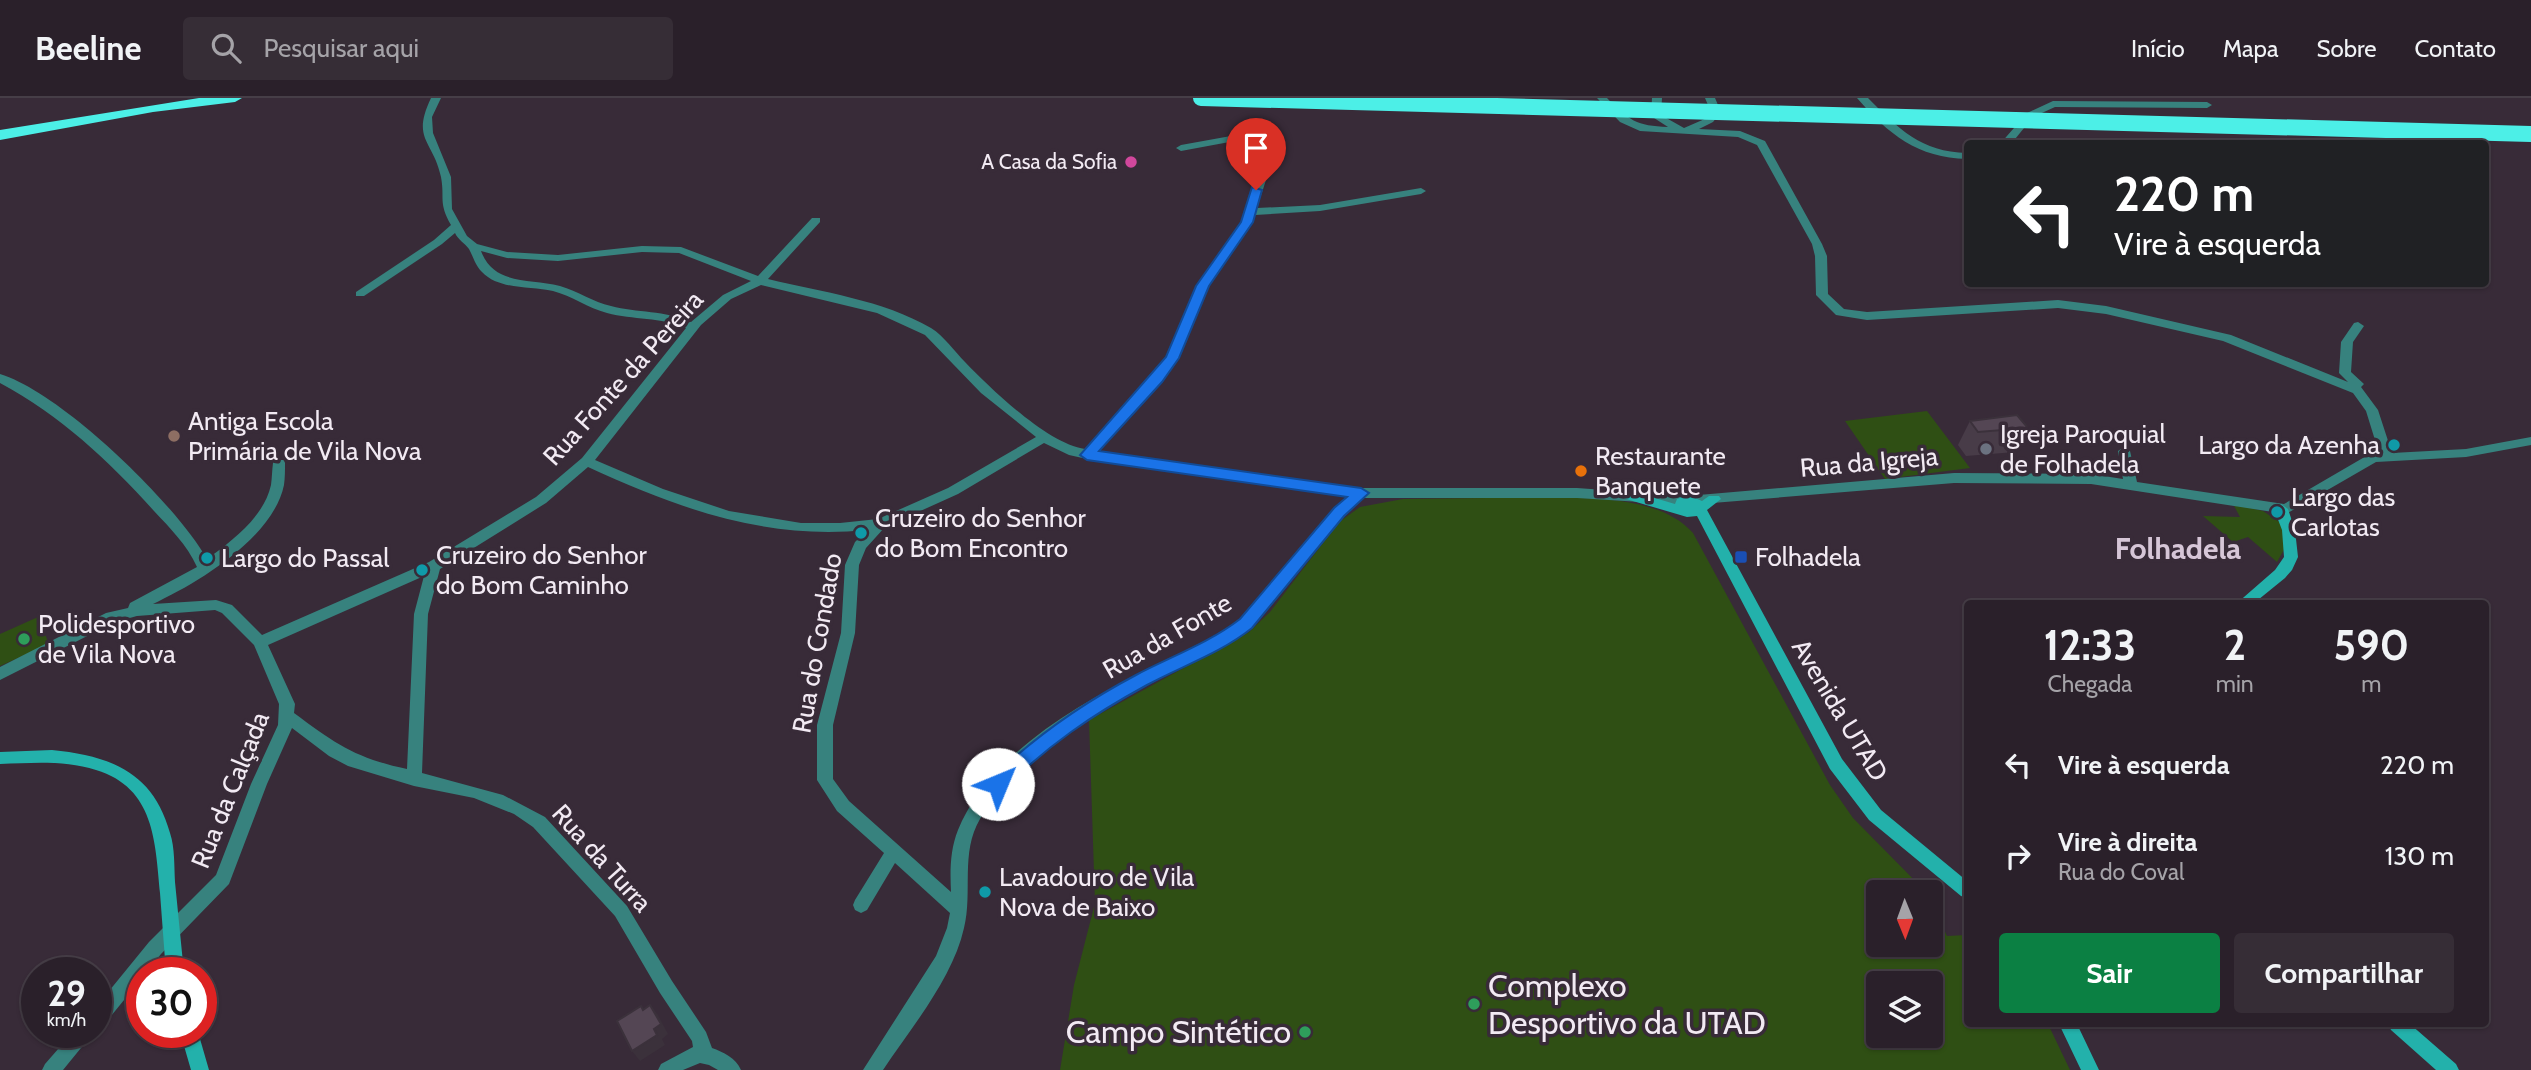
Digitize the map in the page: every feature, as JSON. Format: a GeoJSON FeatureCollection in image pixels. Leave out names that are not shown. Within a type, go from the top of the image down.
{"type":"FeatureCollection","features":[{"type":"Feature","properties":{"kind":"highway"},"geometry":{"type":"LineString","coordinates":[[0,126],[164,98]]}},
{"type":"Feature","properties":{"kind":"highway"},"geometry":{"type":"LineString","coordinates":[[0,135],[153,108],[235,98]]}},
{"type":"Feature","properties":{"kind":"highway"},"geometry":{"type":"LineString","coordinates":[[1201,98],[2531,134]]}},
{"type":"Feature","properties":{"kind":"highway"},"geometry":{"type":"LineString","coordinates":[[1562,98],[2531,125]]}},
{"type":"Feature","properties":{"kind":"street"},"geometry":{"type":"LineString","coordinates":[[436,98],[426,124],[446,177],[447,209],[463,238],[473,246],[508,255],[558,258],[642,249],[681,250],[760,281],[861,304],[921,327],[943,345],[980,386],[1045,437],[1066,450],[1361,493],[1569,492],[1631,496],[1690,505]]}},
{"type":"Feature","properties":{"kind":"street"},"geometry":{"type":"LineString","coordinates":[[1602,98],[1618,116],[1632,125],[1683,132],[1740,134],[1761,143],[1817,244],[1821,256],[1822,295],[1828,304],[1848,314],[1878,315],[2043,304],[2098,308],[2250,346],[2345,383],[2368,402]]}},
{"type":"Feature","properties":{"kind":"street"},"geometry":{"type":"LineString","coordinates":[[1657,98],[1656,116],[1683,132]]}},
{"type":"Feature","properties":{"kind":"street"},"geometry":{"type":"LineString","coordinates":[[1683,132],[1714,116],[1716,107],[1710,98]]}},
{"type":"Feature","properties":{"kind":"street"},"geometry":{"type":"LineString","coordinates":[[1862,98],[1902,138],[1920,149],[1964,156]]}},
{"type":"Feature","properties":{"kind":"street"},"geometry":{"type":"LineString","coordinates":[[2008,140],[2029,115],[2053,104],[2207,105]]}},
{"type":"Feature","properties":{"kind":"street"},"geometry":{"type":"LineString","coordinates":[[1087,455],[1172,358],[1200,291],[1244,228],[1269,155],[1268,149],[1258,137],[1237,135],[1181,148]]}},
{"type":"Feature","properties":{"kind":"street"},"geometry":{"type":"LineString","coordinates":[[1251,212],[1320,208],[1421,191]]}},
{"type":"Feature","properties":{"kind":"street"},"geometry":{"type":"LineString","coordinates":[[760,281],[816,220]]}},
{"type":"Feature","properties":{"kind":"street"},"geometry":{"type":"LineString","coordinates":[[360,294],[438,242],[456,226]]}},
{"type":"Feature","properties":{"kind":"street"},"geometry":{"type":"LineString","coordinates":[[473,246],[475,256],[510,285],[555,288],[605,309],[658,314],[693,327]]}},
{"type":"Feature","properties":{"kind":"street","name":"Rua Fonte da Pereira"},"geometry":{"type":"LineString","coordinates":[[260,642],[434,566],[529,509],[587,461],[693,327],[727,297],[760,281]]}},
{"type":"Feature","properties":{"kind":"street"},"geometry":{"type":"LineString","coordinates":[[2358,327],[2347,345],[2345,373],[2349,379],[2366,389],[2387,457]]}},
{"type":"Feature","properties":{"kind":"street"},"geometry":{"type":"LineString","coordinates":[[0,378],[40,398],[107,450],[193,546],[205,569]]}},
{"type":"Feature","properties":{"kind":"street","name":"Rua do Condado"},"geometry":{"type":"LineString","coordinates":[[957,909],[836,799],[824,770],[825,725],[848,633],[851,570],[857,551],[880,524],[953,491],[1045,437]]}},
{"type":"Feature","properties":{"kind":"street"},"geometry":{"type":"LineString","coordinates":[[2248,600],[2283,574],[2292,558],[2291,534],[2281,509],[2292,507],[2370,460],[2471,453],[2531,441]]}},
{"type":"Feature","properties":{"kind":"street"},"geometry":{"type":"LineString","coordinates":[[2124,451],[2131,484]]}},
{"type":"Feature","properties":{"kind":"street"},"geometry":{"type":"LineString","coordinates":[[587,461],[720,516],[787,526],[835,528],[880,524]]}},
{"type":"Feature","properties":{"kind":"street"},"geometry":{"type":"LineString","coordinates":[[0,674],[100,621],[171,592],[205,569],[239,540],[267,508],[278,488],[279,463]]}},
{"type":"Feature","properties":{"kind":"street","name":"Rua da Igreja"},"geometry":{"type":"LineString","coordinates":[[1690,505],[1714,499],[1949,478],[2028,478],[2097,479],[2281,509]]}},
{"type":"Feature","properties":{"kind":"street","name":"Rua da Fonte"},"geometry":{"type":"LineString","coordinates":[[872,1070],[924,992],[953,939],[957,909],[957,863],[962,840],[974,815],[1009,772],[1066,724],[1141,680],[1230,636],[1246,624],[1339,512],[1361,493]]}},
{"type":"Feature","properties":{"kind":"street","name":"Avenida UTAD"},"geometry":{"type":"LineString","coordinates":[[1690,505],[1706,525],[1836,764],[1875,815],[1964,889]]}},
{"type":"Feature","properties":{"kind":"street"},"geometry":{"type":"LineString","coordinates":[[835,528],[850,538],[857,551]]}},
{"type":"Feature","properties":{"kind":"street"},"geometry":{"type":"LineString","coordinates":[[414,779],[421,614],[434,566]]}},
{"type":"Feature","properties":{"kind":"street","name":"Rua da Calçada"},"geometry":{"type":"LineString","coordinates":[[112,1002],[173,929],[223,879],[288,717],[287,704],[260,642],[227,609],[216,605],[121,614]]}},
{"type":"Feature","properties":{"kind":"street","name":"Rua da Turra"},"geometry":{"type":"LineString","coordinates":[[288,717],[344,757],[512,805],[527,812],[552,834],[621,911],[700,1038],[704,1054]]}},
{"type":"Feature","properties":{"kind":"street"},"geometry":{"type":"LineString","coordinates":[[0,758],[71,757],[110,768],[131,780],[146,796],[158,818],[163,835],[174,957]]}},
{"type":"Feature","properties":{"kind":"street"},"geometry":{"type":"LineString","coordinates":[[861,905],[874,887],[877,874],[894,852]]}},
{"type":"Feature","properties":{"kind":"street"},"geometry":{"type":"LineString","coordinates":[[2069,1027],[2090,1070]]}},
{"type":"Feature","properties":{"kind":"street"},"geometry":{"type":"LineString","coordinates":[[2400,1027],[2450,1070]]}},
{"type":"Feature","properties":{"kind":"street"},"geometry":{"type":"LineString","coordinates":[[51,1070],[71,1048]]}},
{"type":"Feature","properties":{"kind":"street"},"geometry":{"type":"LineString","coordinates":[[193,1048],[200,1070]]}},
{"type":"Feature","properties":{"kind":"street"},"geometry":{"type":"LineString","coordinates":[[667,1070],[685,1059],[704,1054],[716,1057],[732,1070]]}},
{"type":"Feature","properties":{"kind":"green space"},"geometry":{"type":"Polygon","coordinates":[[[1927,411],[1970,468],[1885,479],[1845,421],[1927,411]]]}},
{"type":"Feature","properties":{"kind":"green space"},"geometry":{"type":"Polygon","coordinates":[[[1557,497],[1630,503],[1665,513],[1680,521],[1693,533],[1830,785],[1853,818],[1914,880],[1866,880],[1866,957],[1943,957],[1943,927],[1947,936],[1964,935],[1964,1027],[2049,1027],[2070,1070],[1060,1070],[1074,985],[1095,903],[1089,720],[1249,632],[1270,612],[1339,522],[1360,507],[1403,499],[1557,497]]]}},
{"type":"Feature","properties":{"kind":"green space"},"geometry":{"type":"Polygon","coordinates":[[[2233,504],[2263,511],[2281,523],[2286,546],[2277,562],[2248,537],[2233,542],[2203,516],[2240,517],[2233,504]]]}},
{"type":"Feature","properties":{"kind":"green space","name":"Polidesportivo de Vila Nova"},"geometry":{"type":"Polygon","coordinates":[[[38,617],[49,644],[0,666],[0,634],[38,617]]]}},
{"type":"Feature","properties":{"kind":"building"},"geometry":{"type":"Polygon","coordinates":[[[2017,415],[2028,428],[1978,432],[1970,421],[2017,415]]]}},
{"type":"Feature","properties":{"kind":"building"},"geometry":{"type":"Polygon","coordinates":[[[650,1005],[661,1024],[654,1029],[657,1035],[632,1051],[617,1021],[641,1006],[643,1010],[650,1005]]]}},
{"type":"Feature","properties":{"kind":"place","name":"A Casa da Sofia"},"geometry":{"type":"Point","coordinates":[1131,162]}},
{"type":"Feature","properties":{"kind":"place","name":"Antiga Escola Primária de Vila Nova"},"geometry":{"type":"Point","coordinates":[174,436]}},
{"type":"Feature","properties":{"kind":"place","name":"Largo da Azenha"},"geometry":{"type":"Point","coordinates":[2394,445]}},
{"type":"Feature","properties":{"kind":"place","name":"Igreja Paroquial de Folhadela"},"geometry":{"type":"Point","coordinates":[1986,449]}},
{"type":"Feature","properties":{"kind":"place","name":"Restaurante Banquete"},"geometry":{"type":"Point","coordinates":[1581,471]}},
{"type":"Feature","properties":{"kind":"place","name":"Largo das Carlotas"},"geometry":{"type":"Point","coordinates":[2277,512]}},
{"type":"Feature","properties":{"kind":"place","name":"Cruzeiro do Senhor do Bom Encontro"},"geometry":{"type":"Point","coordinates":[861,533]}},
{"type":"Feature","properties":{"kind":"place","name":"Folhadela"},"geometry":{"type":"Point","coordinates":[1741,557]}},
{"type":"Feature","properties":{"kind":"place","name":"Largo do Passal"},"geometry":{"type":"Point","coordinates":[207,558]}},
{"type":"Feature","properties":{"kind":"place","name":"Cruzeiro do Senhor do Bom Caminho"},"geometry":{"type":"Point","coordinates":[422,570]}},
{"type":"Feature","properties":{"kind":"place","name":"Polidesportivo de Vila Nova"},"geometry":{"type":"Point","coordinates":[24,639]}},
{"type":"Feature","properties":{"kind":"place","name":"Lavadouro de Vila Nova de Baixo"},"geometry":{"type":"Point","coordinates":[985,892]}},
{"type":"Feature","properties":{"kind":"place","name":"Complexo Desportivo da UTAD"},"geometry":{"type":"Point","coordinates":[1474,1004]}},
{"type":"Feature","properties":{"kind":"place","name":"Campo Sintético"},"geometry":{"type":"Point","coordinates":[1305,1032]}},
{"type":"Feature","properties":{"kind":"district","name":"Folhadela"},"geometry":{"type":"Point","coordinates":[2178,549]}},
{"type":"Feature","properties":{"kind":"route"},"geometry":{"type":"LineString","coordinates":[[998,784],[1036,747],[1066,724],[1141,680],[1230,636],[1246,624],[1339,512],[1361,493],[1087,455],[1172,358],[1203,286],[1247,222],[1256,190]]}}]}
